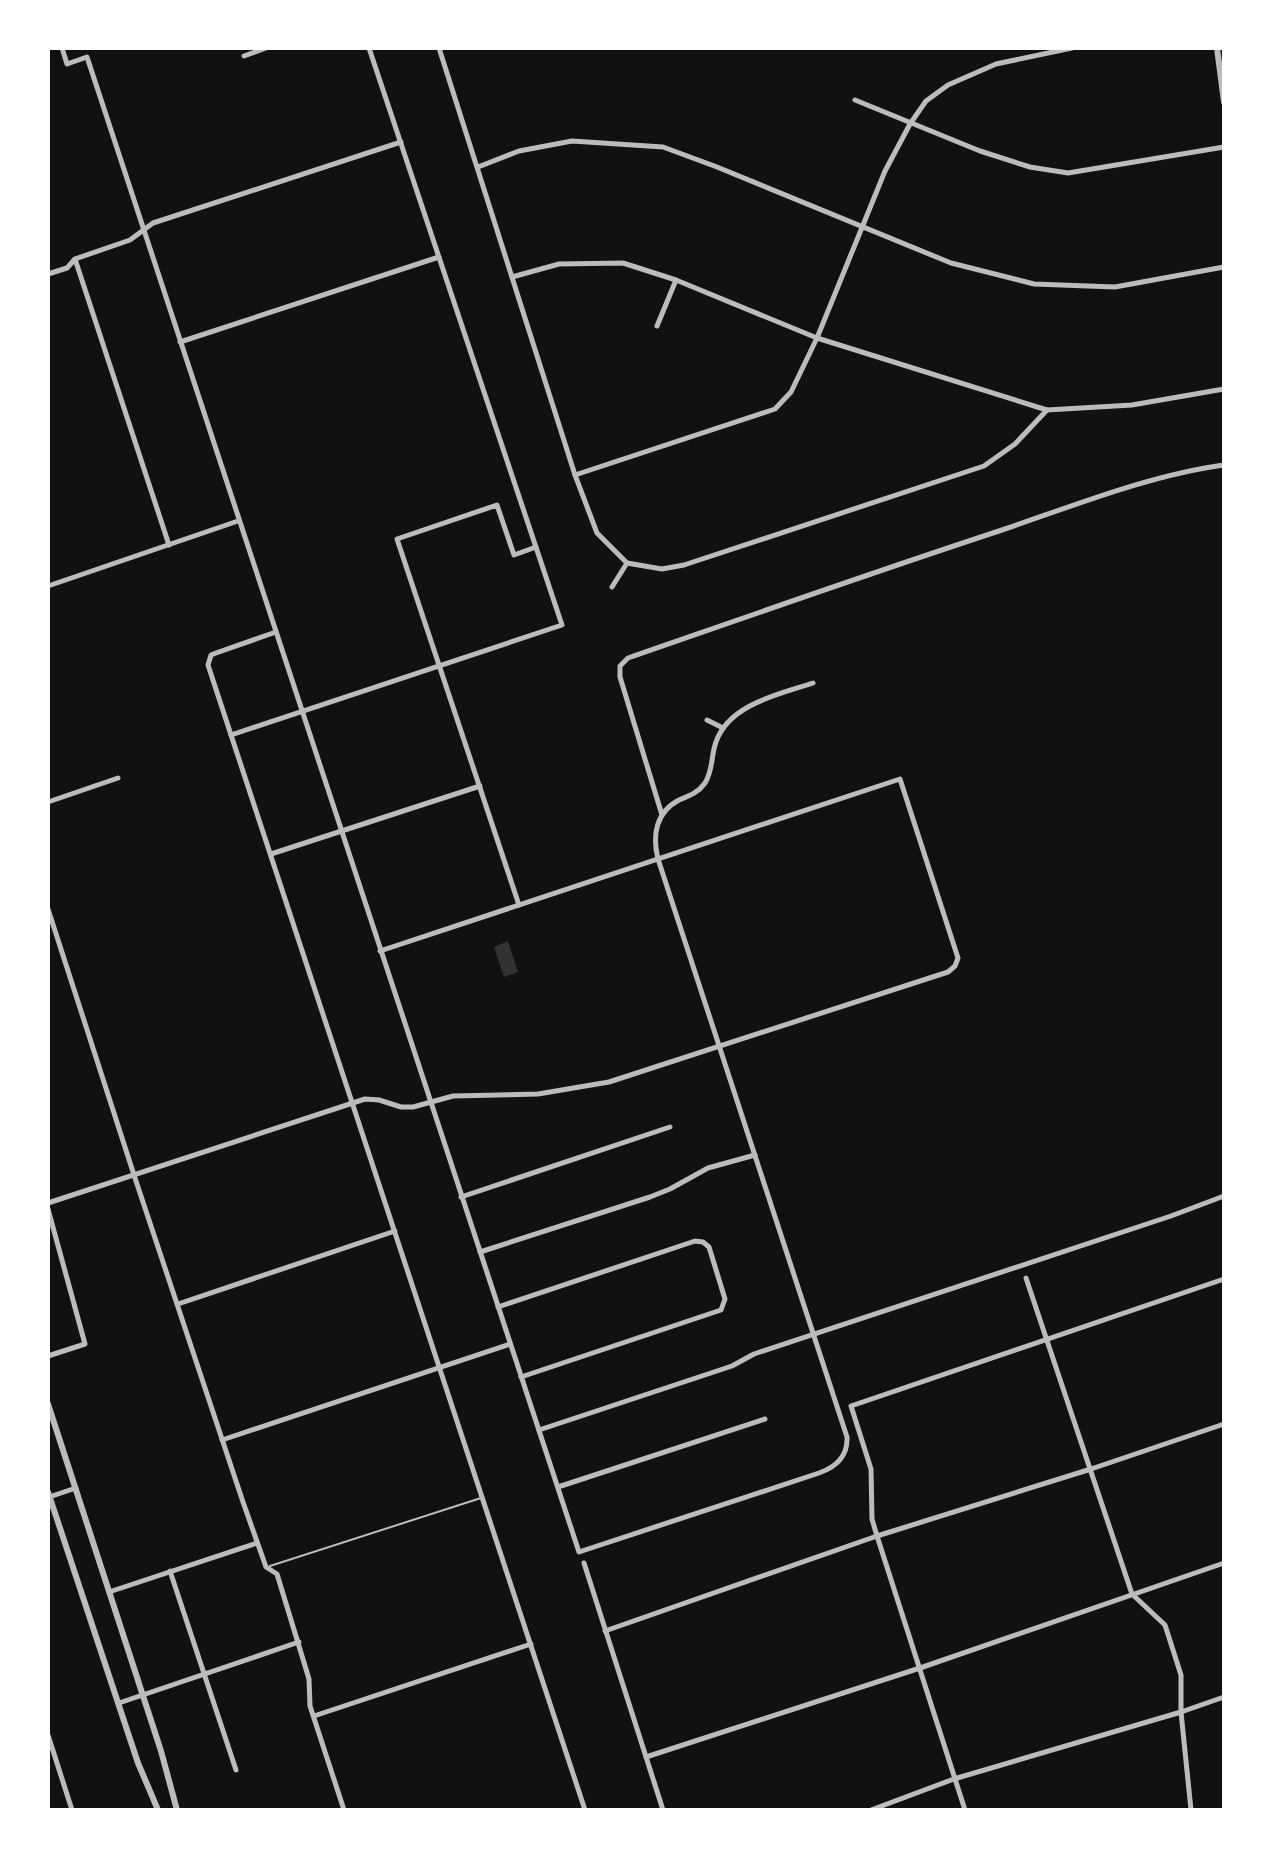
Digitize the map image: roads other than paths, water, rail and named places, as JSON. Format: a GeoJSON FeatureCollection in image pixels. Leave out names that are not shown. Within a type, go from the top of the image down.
{"type":"FeatureCollection","features":[{"type":"Feature","properties":{"kind":"street"},"geometry":{"type":"LineString","coordinates":[[62,48],[67,64],[87,57],[579,1552],[819,1473],[835,1465],[846,1452],[847,1437],[658,859],[655,835],[668,808],[695,793],[705,783],[711,770],[715,743],[723,728],[757,702],[813,683]]}},
{"type":"Feature","properties":{"kind":"street"},"geometry":{"type":"LineString","coordinates":[[244,56],[266,48]]}},
{"type":"Feature","properties":{"kind":"street"},"geometry":{"type":"LineString","coordinates":[[231,735],[562,625],[369,48]]}},
{"type":"Feature","properties":{"kind":"street"},"geometry":{"type":"LineString","coordinates":[[439,48],[575,475],[597,533],[627,563],[662,569],[684,565],[984,466],[1015,444],[1047,410]]}},
{"type":"Feature","properties":{"kind":"street"},"geometry":{"type":"LineString","coordinates":[[575,475],[775,409],[791,392],[817,338],[885,171],[926,101],[948,85],[996,64],[1072,48]]}},
{"type":"Feature","properties":{"kind":"street"},"geometry":{"type":"LineString","coordinates":[[1217,48],[1224,102]]}},
{"type":"Feature","properties":{"kind":"street"},"geometry":{"type":"LineString","coordinates":[[855,100],[980,151],[1030,167],[1068,173],[1224,147]]}},
{"type":"Feature","properties":{"kind":"street"},"geometry":{"type":"LineString","coordinates":[[478,167],[519,151],[572,141],[663,147],[951,263],[1034,284],[1115,287],[1224,267]]}},
{"type":"Feature","properties":{"kind":"street"},"geometry":{"type":"LineString","coordinates":[[48,274],[67,268],[75,259],[130,240],[153,223],[401,142]]}},
{"type":"Feature","properties":{"kind":"street"},"geometry":{"type":"LineString","coordinates":[[180,342],[439,257]]}},
{"type":"Feature","properties":{"kind":"street"},"geometry":{"type":"LineString","coordinates":[[75,259],[169,545]]}},
{"type":"Feature","properties":{"kind":"street"},"geometry":{"type":"LineString","coordinates":[[512,277],[559,264],[623,263],[676,280],[817,338],[1047,410],[1132,405],[1224,389]]}},
{"type":"Feature","properties":{"kind":"street"},"geometry":{"type":"LineString","coordinates":[[657,326],[676,280]]}},
{"type":"Feature","properties":{"kind":"street"},"geometry":{"type":"LineString","coordinates":[[662,815],[620,677],[620,666],[628,658],[828,587],[1163,477],[1224,465]]}},
{"type":"Feature","properties":{"kind":"street"},"geometry":{"type":"LineString","coordinates":[[519,905],[397,539],[497,505],[514,555],[536,547]]}},
{"type":"Feature","properties":{"kind":"street"},"geometry":{"type":"LineString","coordinates":[[48,586],[238,521]]}},
{"type":"Feature","properties":{"kind":"street"},"geometry":{"type":"LineString","coordinates":[[612,587],[627,563]]}},
{"type":"Feature","properties":{"kind":"street"},"geometry":{"type":"LineString","coordinates":[[276,632],[216,653],[208,665],[585,1810]]}},
{"type":"Feature","properties":{"kind":"street"},"geometry":{"type":"LineString","coordinates":[[707,720],[723,728]]}},
{"type":"Feature","properties":{"kind":"street"},"geometry":{"type":"LineString","coordinates":[[48,802],[118,778]]}},
{"type":"Feature","properties":{"kind":"street"},"geometry":{"type":"LineString","coordinates":[[48,1203],[352,1103],[372,1099],[406,1107],[461,1095],[515,1096],[586,1087],[640,1073],[948,972],[957,963],[957,952],[900,779],[380,951]]}},
{"type":"Feature","properties":{"kind":"street"},"geometry":{"type":"LineString","coordinates":[[271,854],[480,786]]}},
{"type":"Feature","properties":{"kind":"street"},"geometry":{"type":"LineString","coordinates":[[48,909],[257,1543],[266,1567],[277,1574],[309,1679],[310,1706],[344,1810]]}},
{"type":"Feature","properties":{"kind":"street"},"geometry":{"type":"LineString","coordinates":[[461,1197],[670,1127]]}},
{"type":"Feature","properties":{"kind":"street"},"geometry":{"type":"LineString","coordinates":[[480,1252],[650,1197],[708,1168],[755,1155]]}},
{"type":"Feature","properties":{"kind":"street"},"geometry":{"type":"LineString","coordinates":[[539,1430],[732,1366],[754,1354],[1224,1196]]}},
{"type":"Feature","properties":{"kind":"street"},"geometry":{"type":"LineString","coordinates":[[48,1209],[85,1344],[48,1356]]}},
{"type":"Feature","properties":{"kind":"street"},"geometry":{"type":"LineString","coordinates":[[178,1304],[395,1231]]}},
{"type":"Feature","properties":{"kind":"street"},"geometry":{"type":"LineString","coordinates":[[498,1307],[695,1241],[709,1247],[725,1299],[721,1310],[521,1377]]}},
{"type":"Feature","properties":{"kind":"street"},"geometry":{"type":"LineString","coordinates":[[1026,1278],[1132,1594],[1165,1625],[1181,1675],[1181,1712],[1191,1810]]}},
{"type":"Feature","properties":{"kind":"street"},"geometry":{"type":"LineString","coordinates":[[965,1810],[872,1519],[871,1469],[851,1406],[1224,1279]]}},
{"type":"Feature","properties":{"kind":"street"},"geometry":{"type":"LineString","coordinates":[[222,1440],[510,1344]]}},
{"type":"Feature","properties":{"kind":"street"},"geometry":{"type":"LineString","coordinates":[[48,1404],[143,1695],[177,1810]]}},
{"type":"Feature","properties":{"kind":"street"},"geometry":{"type":"LineString","coordinates":[[558,1487],[765,1419]]}},
{"type":"Feature","properties":{"kind":"street"},"geometry":{"type":"LineString","coordinates":[[605,1631],[877,1536],[1224,1424]]}},
{"type":"Feature","properties":{"kind":"street"},"geometry":{"type":"LineString","coordinates":[[76,1488],[48,1495],[138,1763],[158,1810]]}},
{"type":"Feature","properties":{"kind":"street"},"geometry":{"type":"LineString","coordinates":[[109,1592],[257,1543]]}},
{"type":"Feature","properties":{"kind":"street"},"geometry":{"type":"LineString","coordinates":[[584,1563],[663,1810]]}},
{"type":"Feature","properties":{"kind":"street"},"geometry":{"type":"LineString","coordinates":[[646,1757],[920,1668],[1224,1563]]}},
{"type":"Feature","properties":{"kind":"street"},"geometry":{"type":"LineString","coordinates":[[170,1571],[236,1770]]}},
{"type":"Feature","properties":{"kind":"street"},"geometry":{"type":"LineString","coordinates":[[119,1703],[299,1642]]}},
{"type":"Feature","properties":{"kind":"street"},"geometry":{"type":"LineString","coordinates":[[314,1716],[531,1644]]}},
{"type":"Feature","properties":{"kind":"street"},"geometry":{"type":"LineString","coordinates":[[871,1810],[954,1779],[1224,1697]]}},
{"type":"Feature","properties":{"kind":"street"},"geometry":{"type":"LineString","coordinates":[[48,1735],[72,1810]]}},
{"type":"Feature","properties":{"kind":"lane"},"geometry":{"type":"LineString","coordinates":[[266,1567],[482,1497]]}}]}
